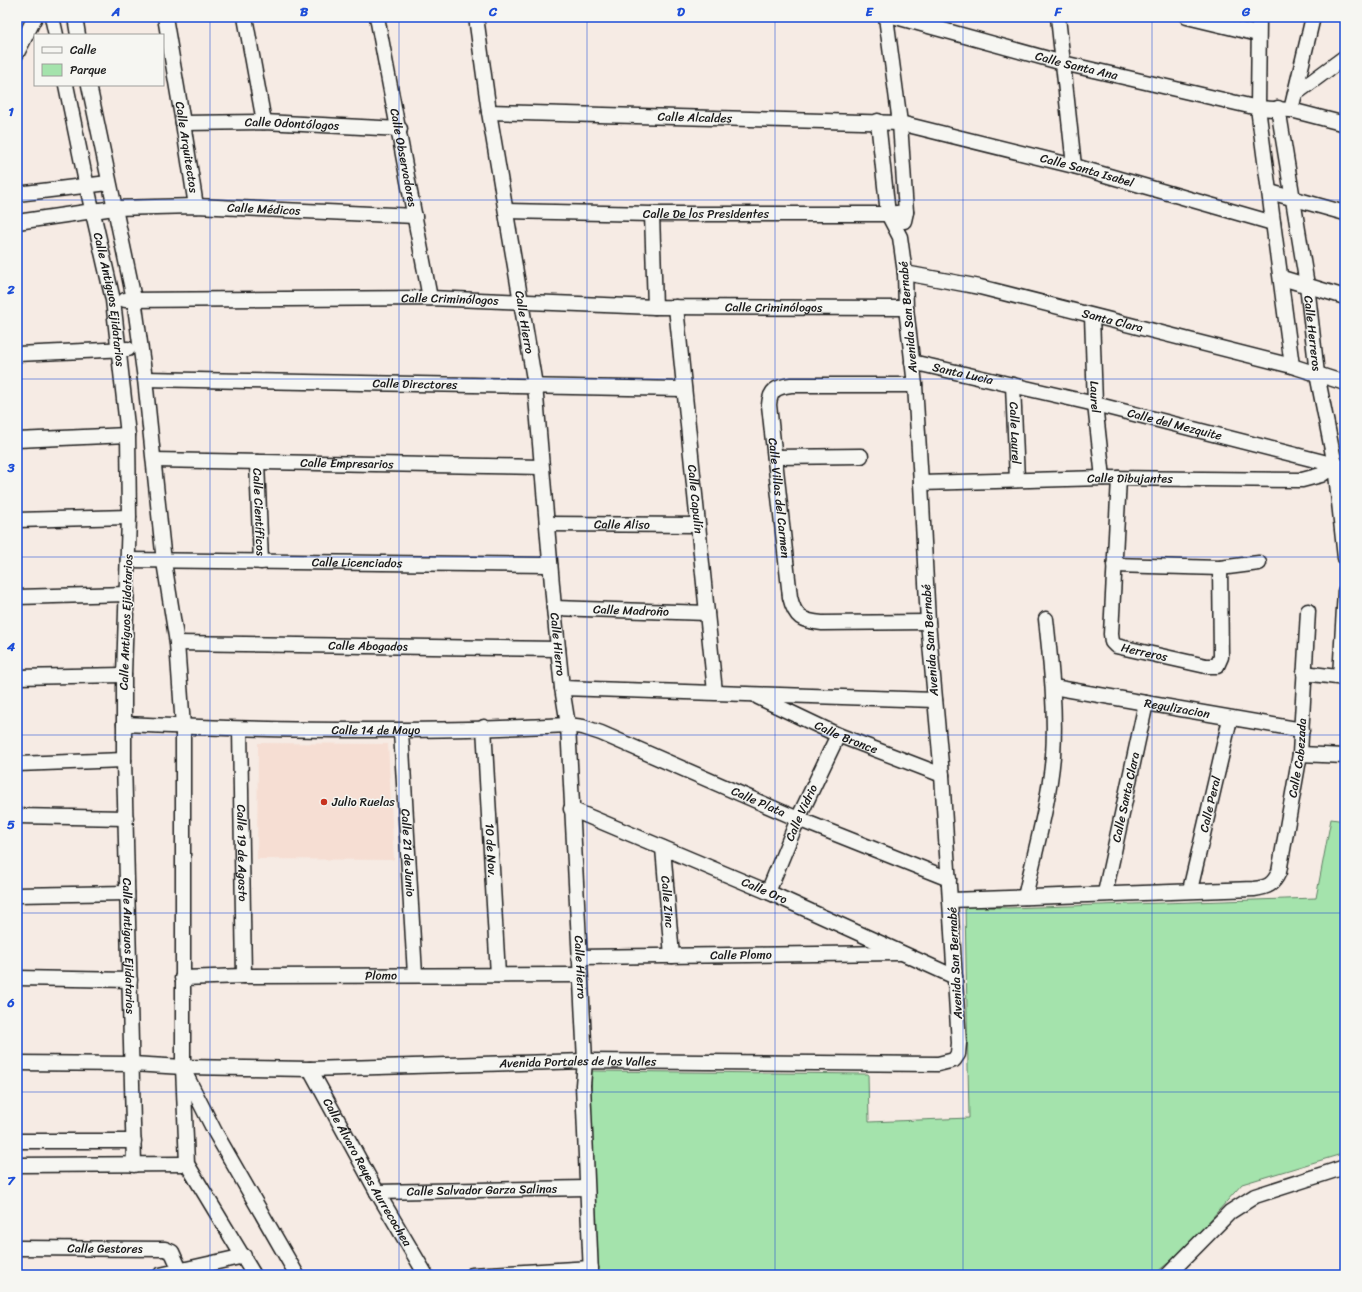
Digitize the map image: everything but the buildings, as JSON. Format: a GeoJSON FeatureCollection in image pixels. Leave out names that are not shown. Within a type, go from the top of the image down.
{"type":"FeatureCollection","features":[{"type":"Feature","properties":{"kind":"street"},"geometry":{"type":"LineString","coordinates":[[17,53],[36,17]]}},
{"type":"Feature","properties":{"kind":"street"},"geometry":{"type":"LineString","coordinates":[[52,17],[56,34]]}},
{"type":"Feature","properties":{"kind":"street"},"geometry":{"type":"LineString","coordinates":[[75,17],[78,34]]}},
{"type":"Feature","properties":{"kind":"street","name":"Calle Arquitectos"},"geometry":{"type":"LineString","coordinates":[[165,17],[184,122],[196,206]]}},
{"type":"Feature","properties":{"kind":"street"},"geometry":{"type":"LineString","coordinates":[[245,17],[264,122]]}},
{"type":"Feature","properties":{"kind":"street","name":"Calle Observadores"},"geometry":{"type":"LineString","coordinates":[[378,17],[400,129],[430,298]]}},
{"type":"Feature","properties":{"kind":"street","name":"Calle Hierro"},"geometry":{"type":"LineString","coordinates":[[476,17],[489,112],[535,385],[554,608],[562,688],[568,725],[585,1061],[583,1085],[586,1188],[591,1272]]}},
{"type":"Feature","properties":{"kind":"street","name":"Avenida San Bernabé"},"geometry":{"type":"LineString","coordinates":[[886,17],[900,123],[906,212],[900,237]]}},
{"type":"Feature","properties":{"kind":"street","name":"Calle Santa Ana"},"geometry":{"type":"LineString","coordinates":[[896,17],[1063,63],[1258,108],[1285,109],[1345,124]]}},
{"type":"Feature","properties":{"kind":"street"},"geometry":{"type":"LineString","coordinates":[[1058,17],[1074,166]]}},
{"type":"Feature","properties":{"kind":"street"},"geometry":{"type":"LineString","coordinates":[[1187,17],[1258,34]]}},
{"type":"Feature","properties":{"kind":"street","name":"Calle Herreros"},"geometry":{"type":"LineString","coordinates":[[1259,17],[1258,108],[1273,223],[1282,278],[1292,366]]}},
{"type":"Feature","properties":{"kind":"street","name":"Calle Herreros"},"geometry":{"type":"LineString","coordinates":[[1313,17],[1296,94],[1285,109],[1293,198],[1318,374],[1340,467],[1345,558]]}},
{"type":"Feature","properties":{"kind":"street"},"geometry":{"type":"LineString","coordinates":[[1296,94],[1345,57]]}},
{"type":"Feature","properties":{"kind":"street","name":"Calle Antiguos Ejidatarios"},"geometry":{"type":"LineString","coordinates":[[66,86],[86,187],[113,300],[120,350],[128,435],[129,517],[124,675],[124,760],[134,1165]]}},
{"type":"Feature","properties":{"kind":"street","name":"Calle Antiguos Ejidatarios"},"geometry":{"type":"LineString","coordinates":[[88,86],[134,299],[145,379],[164,562],[177,643],[183,727],[182,1067],[187,1164],[244,1256],[254,1275]]}},
{"type":"Feature","properties":{"kind":"street","name":"Calle Alcaldes"},"geometry":{"type":"LineString","coordinates":[[489,112],[878,121],[900,123]]}},
{"type":"Feature","properties":{"kind":"street","name":"Avenida San Bernabé"},"geometry":{"type":"LineString","coordinates":[[878,121],[888,214],[900,237],[906,273],[906,308],[915,385],[922,483],[928,622],[942,775],[959,1043]]}},
{"type":"Feature","properties":{"kind":"street","name":"Calle Odontólogos"},"geometry":{"type":"LineString","coordinates":[[184,122],[264,122],[400,129]]}},
{"type":"Feature","properties":{"kind":"street","name":"Calle Santa Isabel"},"geometry":{"type":"LineString","coordinates":[[900,123],[1074,166],[1273,223]]}},
{"type":"Feature","properties":{"kind":"street"},"geometry":{"type":"LineString","coordinates":[[17,194],[86,187],[108,183]]}},
{"type":"Feature","properties":{"kind":"street"},"geometry":{"type":"LineString","coordinates":[[1270,192],[1345,213]]}},
{"type":"Feature","properties":{"kind":"street","name":"Calle Médicos"},"geometry":{"type":"LineString","coordinates":[[17,222],[114,208],[196,206],[415,216]]}},
{"type":"Feature","properties":{"kind":"street","name":"Calle De los Presidentes"},"geometry":{"type":"LineString","coordinates":[[506,210],[652,214],[888,214],[906,212]]}},
{"type":"Feature","properties":{"kind":"street"},"geometry":{"type":"LineString","coordinates":[[652,214],[655,307]]}},
{"type":"Feature","properties":{"kind":"street","name":"Santa Clara"},"geometry":{"type":"LineString","coordinates":[[906,273],[980,287],[1292,366],[1318,374]]}},
{"type":"Feature","properties":{"kind":"street"},"geometry":{"type":"LineString","coordinates":[[1282,278],[1345,297]]}},
{"type":"Feature","properties":{"kind":"street","name":"Calle Criminólogos"},"geometry":{"type":"LineString","coordinates":[[113,300],[430,298],[655,307],[906,308]]}},
{"type":"Feature","properties":{"kind":"street","name":"Calle Capulín"},"geometry":{"type":"LineString","coordinates":[[676,306],[715,692]]}},
{"type":"Feature","properties":{"kind":"street","name":"Laurel"},"geometry":{"type":"LineString","coordinates":[[1092,316],[1095,404],[1103,478]]}},
{"type":"Feature","properties":{"kind":"street"},"geometry":{"type":"LineString","coordinates":[[17,354],[140,348]]}},
{"type":"Feature","properties":{"kind":"street","name":"Santa Lucia"},"geometry":{"type":"LineString","coordinates":[[912,362],[1013,386]]}},
{"type":"Feature","properties":{"kind":"street"},"geometry":{"type":"LineString","coordinates":[[1318,374],[1345,383]]}},
{"type":"Feature","properties":{"kind":"street","name":"Calle Directores"},"geometry":{"type":"LineString","coordinates":[[145,379],[535,385],[684,389]]}},
{"type":"Feature","properties":{"kind":"street","name":"Calle Villas del Carmen"},"geometry":{"type":"LineString","coordinates":[[915,385],[780,386],[773,390],[770,396],[769,405],[790,597],[792,608],[797,616],[808,622],[822,623],[928,622]]}},
{"type":"Feature","properties":{"kind":"street","name":"Calle del Mezquite"},"geometry":{"type":"LineString","coordinates":[[1013,386],[1095,404],[1340,467]]}},
{"type":"Feature","properties":{"kind":"street","name":"Calle Laurel"},"geometry":{"type":"LineString","coordinates":[[1013,386],[1016,480]]}},
{"type":"Feature","properties":{"kind":"street"},"geometry":{"type":"LineString","coordinates":[[17,440],[128,435]]}},
{"type":"Feature","properties":{"kind":"street"},"geometry":{"type":"LineString","coordinates":[[775,457],[861,456]]}},
{"type":"Feature","properties":{"kind":"street","name":"Calle Empresarios"},"geometry":{"type":"LineString","coordinates":[[154,460],[541,467]]}},
{"type":"Feature","properties":{"kind":"street","name":"Calle Científicos"},"geometry":{"type":"LineString","coordinates":[[257,462],[261,562]]}},
{"type":"Feature","properties":{"kind":"street","name":"Calle Dibujantes"},"geometry":{"type":"LineString","coordinates":[[922,483],[1103,478],[1302,480],[1321,475],[1340,467]]}},
{"type":"Feature","properties":{"kind":"street","name":"Herreros"},"geometry":{"type":"LineString","coordinates":[[1119,478],[1111,634],[1112,642],[1116,646],[1212,667],[1217,666],[1221,657],[1220,568]]}},
{"type":"Feature","properties":{"kind":"street"},"geometry":{"type":"LineString","coordinates":[[17,520],[129,517]]}},
{"type":"Feature","properties":{"kind":"street","name":"Calle Aliso"},"geometry":{"type":"LineString","coordinates":[[547,524],[698,525]]}},
{"type":"Feature","properties":{"kind":"street","name":"Calle Licenciados"},"geometry":{"type":"LineString","coordinates":[[128,560],[164,562],[550,565]]}},
{"type":"Feature","properties":{"kind":"street"},"geometry":{"type":"LineString","coordinates":[[1114,565],[1220,568],[1259,563]]}},
{"type":"Feature","properties":{"kind":"street"},"geometry":{"type":"LineString","coordinates":[[1304,674],[1342,678],[1345,591]]}},
{"type":"Feature","properties":{"kind":"street"},"geometry":{"type":"LineString","coordinates":[[17,597],[127,594]]}},
{"type":"Feature","properties":{"kind":"street","name":"Calle Madroño"},"geometry":{"type":"LineString","coordinates":[[554,608],[707,613]]}},
{"type":"Feature","properties":{"kind":"street","name":"Calle Cabezada"},"geometry":{"type":"LineString","coordinates":[[951,900],[1105,893],[1254,889],[1267,887],[1274,882],[1279,872],[1300,754],[1308,610]]}},
{"type":"Feature","properties":{"kind":"street"},"geometry":{"type":"LineString","coordinates":[[1025,897],[1048,787],[1052,757],[1053,687],[1046,619]]}},
{"type":"Feature","properties":{"kind":"street","name":"Calle Abogados"},"geometry":{"type":"LineString","coordinates":[[177,643],[558,648]]}},
{"type":"Feature","properties":{"kind":"street"},"geometry":{"type":"LineString","coordinates":[[17,677],[124,675]]}},
{"type":"Feature","properties":{"kind":"street","name":"Regulizacion"},"geometry":{"type":"LineString","coordinates":[[1053,687],[1230,719],[1302,730]]}},
{"type":"Feature","properties":{"kind":"street","name":"Calle Bronce"},"geometry":{"type":"LineString","coordinates":[[562,688],[935,700]]}},
{"type":"Feature","properties":{"kind":"street","name":"Calle Bronce"},"geometry":{"type":"LineString","coordinates":[[752,694],[838,735],[942,775]]}},
{"type":"Feature","properties":{"kind":"street","name":"Calle Santa Clara"},"geometry":{"type":"LineString","coordinates":[[1105,893],[1146,703]]}},
{"type":"Feature","properties":{"kind":"street","name":"Calle Peral"},"geometry":{"type":"LineString","coordinates":[[1190,890],[1230,719]]}},
{"type":"Feature","properties":{"kind":"street","name":"Calle 14 de Mayo"},"geometry":{"type":"LineString","coordinates":[[124,724],[240,729],[401,731],[568,725]]}},
{"type":"Feature","properties":{"kind":"street","name":"Calle Plata"},"geometry":{"type":"LineString","coordinates":[[568,725],[583,727],[600,732],[798,819],[949,880]]}},
{"type":"Feature","properties":{"kind":"street","name":"10 de Nov."},"geometry":{"type":"LineString","coordinates":[[484,727],[498,975]]}},
{"type":"Feature","properties":{"kind":"street","name":"Calle 19 de Agosto"},"geometry":{"type":"LineString","coordinates":[[240,729],[244,976]]}},
{"type":"Feature","properties":{"kind":"street","name":"Calle 21 de Junio"},"geometry":{"type":"LineString","coordinates":[[401,731],[415,976]]}},
{"type":"Feature","properties":{"kind":"street","name":"Calle Vidrio"},"geometry":{"type":"LineString","coordinates":[[768,892],[798,819],[838,735]]}},
{"type":"Feature","properties":{"kind":"street"},"geometry":{"type":"LineString","coordinates":[[1300,754],[1345,756]]}},
{"type":"Feature","properties":{"kind":"street"},"geometry":{"type":"LineString","coordinates":[[17,764],[124,760]]}},
{"type":"Feature","properties":{"kind":"street","name":"Calle Oro"},"geometry":{"type":"LineString","coordinates":[[571,808],[768,892],[955,977]]}},
{"type":"Feature","properties":{"kind":"street"},"geometry":{"type":"LineString","coordinates":[[17,816],[126,818]]}},
{"type":"Feature","properties":{"kind":"street","name":"Calle Zinc"},"geometry":{"type":"LineString","coordinates":[[663,848],[672,956]]}},
{"type":"Feature","properties":{"kind":"street"},"geometry":{"type":"LineString","coordinates":[[17,895],[127,893]]}},
{"type":"Feature","properties":{"kind":"street","name":"Calle Plomo"},"geometry":{"type":"LineString","coordinates":[[579,957],[904,953]]}},
{"type":"Feature","properties":{"kind":"street","name":"Plomo"},"geometry":{"type":"LineString","coordinates":[[182,978],[244,976],[580,975]]}},
{"type":"Feature","properties":{"kind":"street"},"geometry":{"type":"LineString","coordinates":[[17,978],[130,980]]}},
{"type":"Feature","properties":{"kind":"street","name":"Avenida Portales de los Valles"},"geometry":{"type":"LineString","coordinates":[[17,1063],[132,1064],[182,1067],[310,1069],[585,1061],[938,1064],[954,1060],[958,1054],[959,1043]]}},
{"type":"Feature","properties":{"kind":"street","name":"Calle Antiguos Ejidatarios"},"geometry":{"type":"LineString","coordinates":[[182,1067],[215,1132],[297,1275]]}},
{"type":"Feature","properties":{"kind":"street","name":"Calle Álvaro Reyes Aurrecochea"},"geometry":{"type":"LineString","coordinates":[[310,1069],[376,1192],[426,1275]]}},
{"type":"Feature","properties":{"kind":"street"},"geometry":{"type":"LineString","coordinates":[[17,1140],[134,1141]]}},
{"type":"Feature","properties":{"kind":"street"},"geometry":{"type":"LineString","coordinates":[[17,1165],[187,1164]]}},
{"type":"Feature","properties":{"kind":"street"},"geometry":{"type":"LineString","coordinates":[[1168,1275],[1230,1212],[1255,1196],[1345,1168]]}},
{"type":"Feature","properties":{"kind":"street","name":"Calle Salvador Garza Salinas"},"geometry":{"type":"LineString","coordinates":[[376,1192],[586,1188]]}},
{"type":"Feature","properties":{"kind":"street","name":"Calle Gestores"},"geometry":{"type":"LineString","coordinates":[[17,1248],[165,1249],[172,1252],[180,1270]]}},
{"type":"Feature","properties":{"kind":"street"},"geometry":{"type":"LineString","coordinates":[[160,1275],[180,1270],[212,1270],[244,1256]]}},
{"type":"Feature","properties":{"kind":"street"},"geometry":{"type":"LineString","coordinates":[[472,1275],[591,1272]]}},
{"type":"Feature","properties":{"kind":"shaded area","name":"Julio Ruelas"},"geometry":{"type":"Polygon","coordinates":[[[258,743],[388,744],[394,860],[257,859],[258,743]]]}},
{"type":"Feature","properties":{"kind":"green space"},"geometry":{"type":"Polygon","coordinates":[[[1331,819],[1345,821],[1345,1153],[1242,1184],[1182,1252],[1153,1275],[597,1275],[590,1117],[592,1071],[868,1074],[869,1122],[969,1118],[965,906],[1008,908],[1316,898],[1331,819]]]}},
{"type":"Feature","properties":{"kind":"place","name":"Julio Ruelas"},"geometry":{"type":"Point","coordinates":[324,802]}}]}
